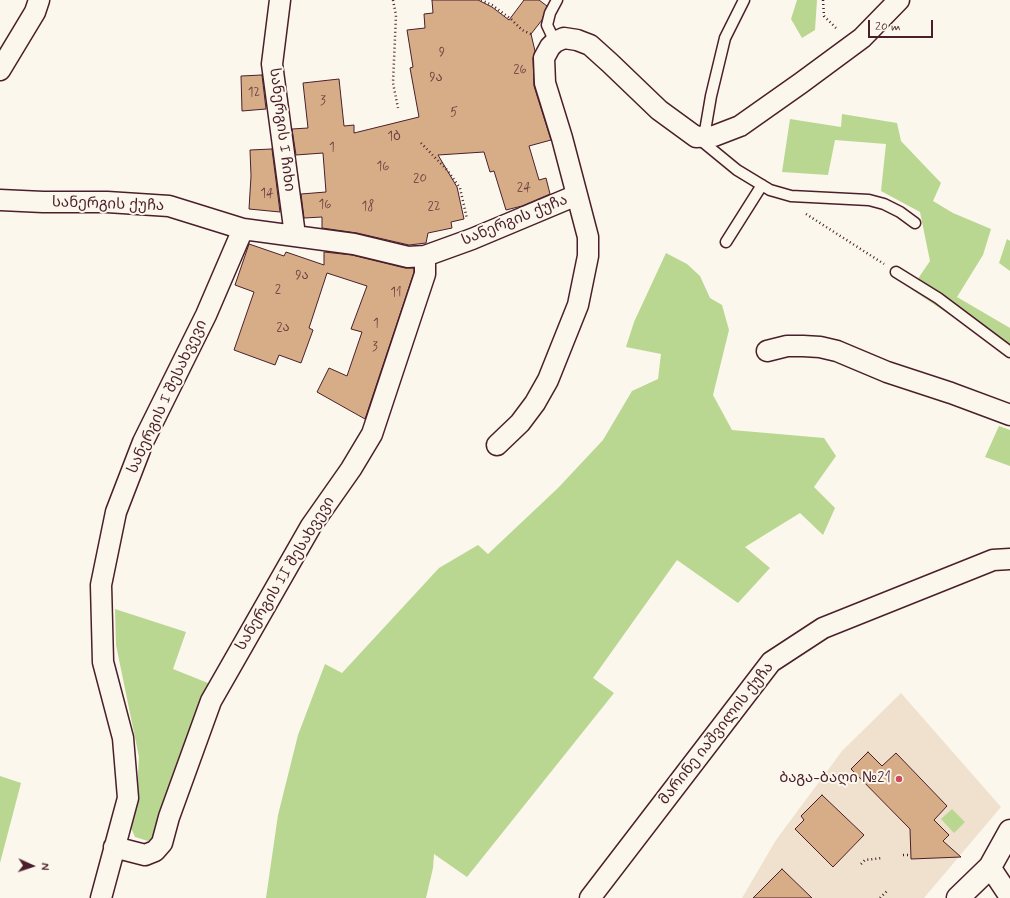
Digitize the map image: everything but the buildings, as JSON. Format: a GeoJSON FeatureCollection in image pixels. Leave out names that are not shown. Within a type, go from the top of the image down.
{"type":"FeatureCollection","features":[{"type":"Feature","properties":{"kind":"street"},"geometry":{"type":"LineString","coordinates":[[0,70],[35,12],[39,0]]}},
{"type":"Feature","properties":{"kind":"street","name":"სანერგის I ჩიხი"},"geometry":{"type":"LineString","coordinates":[[280,0],[272,64],[296,235]]}},
{"type":"Feature","properties":{"kind":"street"},"geometry":{"type":"LineString","coordinates":[[553,44],[564,38],[577,40],[590,46],[659,110],[700,137],[714,136],[740,126],[853,45],[862,38],[899,0]]}},
{"type":"Feature","properties":{"kind":"street","name":"სანერგის ქუჩა"},"geometry":{"type":"LineString","coordinates":[[0,200],[107,202],[168,206],[243,229],[354,244],[408,257],[425,256],[472,239],[577,195],[562,138],[545,83],[544,58],[553,44]]}},
{"type":"Feature","properties":{"kind":"street"},"geometry":{"type":"LineString","coordinates":[[498,445],[520,423],[535,403],[550,374],[578,305],[588,256],[588,237],[577,195]]}},
{"type":"Feature","properties":{"kind":"street","name":"სანერგის I შესახვევი"},"geometry":{"type":"LineString","coordinates":[[101,898],[128,798],[123,738],[103,662],[101,586],[116,512],[143,442],[206,315],[243,229]]}},
{"type":"Feature","properties":{"kind":"street","name":"სანერგის II შესახვევი"},"geometry":{"type":"LineString","coordinates":[[114,846],[145,855],[155,851],[162,843],[172,810],[211,701],[311,526],[352,469],[372,434],[425,274],[425,256]]}},
{"type":"Feature","properties":{"kind":"street"},"geometry":{"type":"LineString","coordinates":[[767,351],[787,346],[820,347],[837,351],[887,372],[951,393],[1010,415]]}},
{"type":"Feature","properties":{"kind":"street","name":"მარინე იაშვილის ქუჩა"},"geometry":{"type":"LineString","coordinates":[[590,898],[771,662],[822,628],[993,560],[1010,559]]}},
{"type":"Feature","properties":{"kind":"street"},"geometry":{"type":"LineString","coordinates":[[958,898],[990,867],[1010,831]]}},
{"type":"Feature","properties":{"kind":"street"},"geometry":{"type":"LineString","coordinates":[[990,867],[1010,897]]}},
{"type":"Feature","properties":{"kind":"lane"},"geometry":{"type":"LineString","coordinates":[[553,44],[547,25],[550,13],[557,0]]}},
{"type":"Feature","properties":{"kind":"lane"},"geometry":{"type":"LineString","coordinates":[[744,0],[725,38],[700,137],[737,170],[770,190],[791,196],[869,200],[884,204],[900,212],[915,223]]}},
{"type":"Feature","properties":{"kind":"lane"},"geometry":{"type":"LineString","coordinates":[[726,242],[762,185]]}},
{"type":"Feature","properties":{"kind":"lane"},"geometry":{"type":"LineString","coordinates":[[896,272],[938,298],[1010,352]]}},
{"type":"Feature","properties":{"kind":"path"},"geometry":{"type":"LineString","coordinates":[[393,0],[396,14],[393,83],[398,108]]}},
{"type":"Feature","properties":{"kind":"path"},"geometry":{"type":"LineString","coordinates":[[481,0],[492,5],[511,19],[522,30],[532,34],[537,39],[553,44]]}},
{"type":"Feature","properties":{"kind":"path"},"geometry":{"type":"LineString","coordinates":[[823,0],[824,16],[853,45]]}},
{"type":"Feature","properties":{"kind":"path"},"geometry":{"type":"LineString","coordinates":[[421,143],[448,171],[460,188],[472,239]]}},
{"type":"Feature","properties":{"kind":"path"},"geometry":{"type":"LineString","coordinates":[[781,193],[815,221],[896,272]]}},
{"type":"Feature","properties":{"kind":"path"},"geometry":{"type":"LineString","coordinates":[[903,855],[911,855]]}},
{"type":"Feature","properties":{"kind":"path"},"geometry":{"type":"LineString","coordinates":[[861,864],[865,860],[882,858]]}},
{"type":"Feature","properties":{"kind":"path"},"geometry":{"type":"LineString","coordinates":[[880,898],[888,890]]}},
{"type":"Feature","properties":{"kind":"shaded area","name":"ბაგა-ბაღი №21"},"geometry":{"type":"Polygon","coordinates":[[[901,693],[1001,807],[924,898],[742,898],[776,840],[842,751],[901,693]]]}},
{"type":"Feature","properties":{"kind":"green space"},"geometry":{"type":"Polygon","coordinates":[[[797,0],[817,0],[815,30],[802,38],[791,19],[797,0]]]}},
{"type":"Feature","properties":{"kind":"green space"},"geometry":{"type":"Polygon","coordinates":[[[842,114],[897,123],[901,141],[941,183],[933,201],[953,213],[991,229],[983,255],[957,297],[1010,328],[1010,355],[911,289],[930,261],[920,212],[881,191],[886,144],[835,140],[828,175],[782,172],[790,119],[841,127],[842,114]]]}},
{"type":"Feature","properties":{"kind":"green space"},"geometry":{"type":"Polygon","coordinates":[[[1007,239],[1010,241],[1010,271],[999,263],[1007,239]]]}},
{"type":"Feature","properties":{"kind":"green space"},"geometry":{"type":"Polygon","coordinates":[[[666,253],[687,264],[700,276],[710,298],[722,305],[729,330],[713,395],[732,430],[824,438],[836,456],[814,487],[835,508],[823,535],[800,513],[745,547],[770,568],[738,603],[677,560],[593,678],[614,693],[467,877],[434,854],[433,868],[426,898],[266,898],[278,815],[298,735],[325,664],[342,673],[439,568],[478,545],[488,554],[558,488],[603,440],[632,391],[658,379],[661,354],[626,347],[634,322],[666,253]]]}},
{"type":"Feature","properties":{"kind":"green space"},"geometry":{"type":"Polygon","coordinates":[[[999,426],[1010,430],[1010,466],[985,457],[999,426]]]}},
{"type":"Feature","properties":{"kind":"green space"},"geometry":{"type":"Polygon","coordinates":[[[115,609],[186,632],[173,669],[213,685],[157,835],[148,841],[135,837],[131,828],[136,809],[139,757],[116,645],[115,609]]]}},
{"type":"Feature","properties":{"kind":"green space"},"geometry":{"type":"Polygon","coordinates":[[[0,776],[21,783],[0,863],[0,776]]]}},
{"type":"Feature","properties":{"kind":"green space"},"geometry":{"type":"Polygon","coordinates":[[[952,809],[965,822],[954,833],[941,819],[952,809]]]}},
{"type":"Feature","properties":{"kind":"place","name":"ბაგა-ბაღი №21"},"geometry":{"type":"Point","coordinates":[899,779]}}]}
